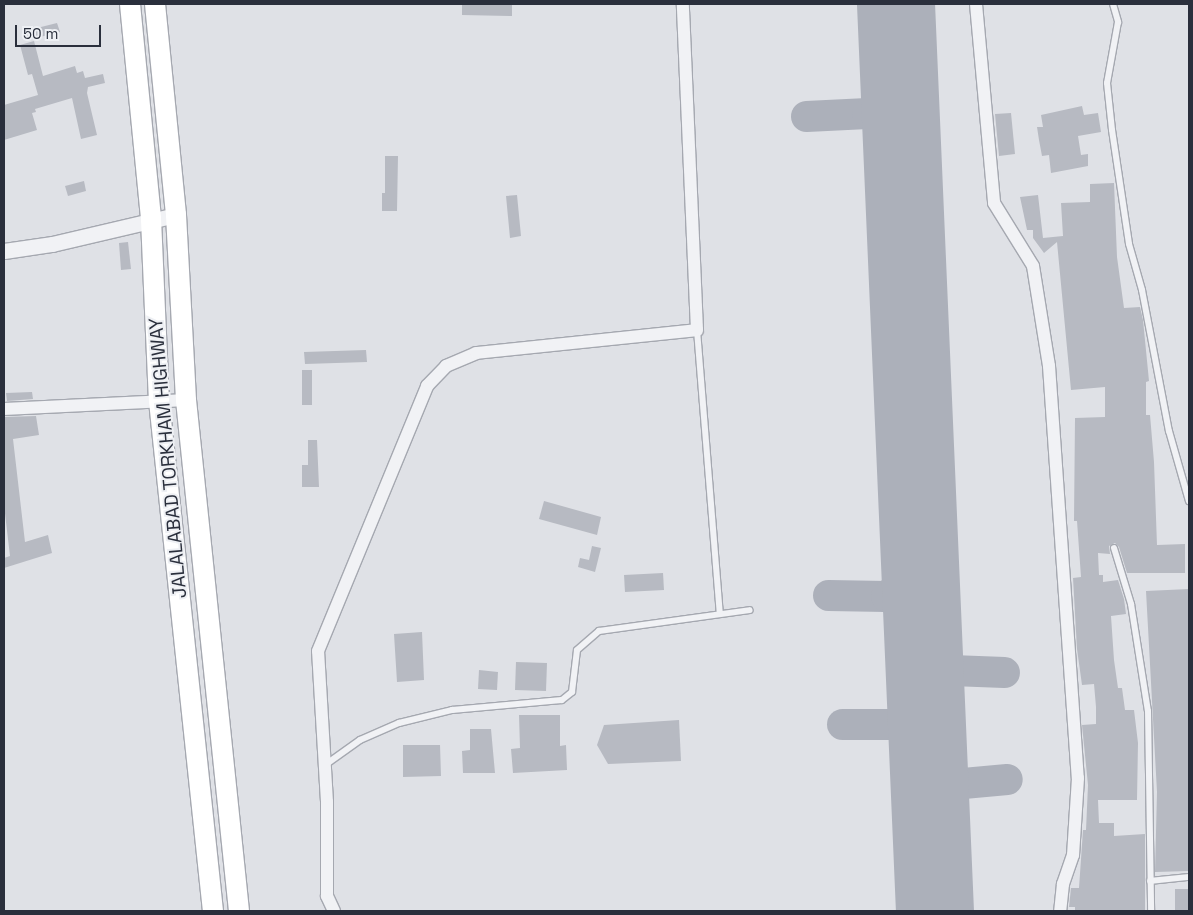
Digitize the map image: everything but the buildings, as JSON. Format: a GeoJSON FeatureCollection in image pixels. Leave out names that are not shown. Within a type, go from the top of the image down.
{"type":"FeatureCollection","features":[{"type":"Feature","properties":{"kind":"highway","name":"JALALABAD TORKHAM HIGHWAY"},"geometry":{"type":"LineString","coordinates":[[130,4],[151,219],[159,401],[213,911]]}},
{"type":"Feature","properties":{"kind":"highway"},"geometry":{"type":"LineString","coordinates":[[155,4],[176,215],[186,400],[238,911]]}},
{"type":"Feature","properties":{"kind":"street"},"geometry":{"type":"LineString","coordinates":[[334,911],[327,896],[325,765],[318,651],[427,386],[446,366],[476,352],[697,330],[683,4]]}},
{"type":"Feature","properties":{"kind":"street"},"geometry":{"type":"LineString","coordinates":[[976,4],[994,203],[1033,266],[1049,366],[1078,778],[1073,854],[1063,884],[1060,911]]}},
{"type":"Feature","properties":{"kind":"street"},"geometry":{"type":"LineString","coordinates":[[4,250],[52,244],[151,219],[176,215]]}},
{"type":"Feature","properties":{"kind":"street"},"geometry":{"type":"LineString","coordinates":[[4,409],[186,400]]}},
{"type":"Feature","properties":{"kind":"lane"},"geometry":{"type":"LineString","coordinates":[[1113,4],[1118,22],[1107,83],[1129,244],[1142,290],[1169,431],[1189,501]]}},
{"type":"Feature","properties":{"kind":"lane"},"geometry":{"type":"LineString","coordinates":[[697,330],[720,613]]}},
{"type":"Feature","properties":{"kind":"lane"},"geometry":{"type":"LineString","coordinates":[[1114,548],[1131,604],[1148,711],[1151,911]]}},
{"type":"Feature","properties":{"kind":"lane"},"geometry":{"type":"LineString","coordinates":[[325,765],[360,740],[399,724],[452,710],[562,700],[572,692],[577,650],[598,632],[750,610]]}},
{"type":"Feature","properties":{"kind":"lane"},"geometry":{"type":"LineString","coordinates":[[1150,881],[1189,877]]}},
{"type":"Feature","properties":{"kind":"taxiway"},"geometry":{"type":"LineString","coordinates":[[867,113],[889,99],[895,84],[897,46]]}},
{"type":"Feature","properties":{"kind":"taxiway"},"geometry":{"type":"LineString","coordinates":[[806,116],[867,113],[881,117],[894,128],[903,161]]}},
{"type":"Feature","properties":{"kind":"taxiway"},"geometry":{"type":"LineString","coordinates":[[886,596],[910,576],[916,562],[919,531]]}},
{"type":"Feature","properties":{"kind":"taxiway"},"geometry":{"type":"LineString","coordinates":[[828,595],[886,596],[900,602],[916,624],[925,652]]}},
{"type":"Feature","properties":{"kind":"taxiway"},"geometry":{"type":"LineString","coordinates":[[925,669],[1004,672]]}},
{"type":"Feature","properties":{"kind":"taxiway"},"geometry":{"type":"LineString","coordinates":[[842,724],[928,724]]}},
{"type":"Feature","properties":{"kind":"taxiway"},"geometry":{"type":"LineString","coordinates":[[930,786],[1007,779]]}},
{"type":"Feature","properties":{"kind":"taxiway"},"geometry":{"type":"LineString","coordinates":[[934,911],[935,906]]}},
{"type":"Feature","properties":{"kind":"runway"},"geometry":{"type":"LineString","coordinates":[[896,4],[935,911]]}}]}
